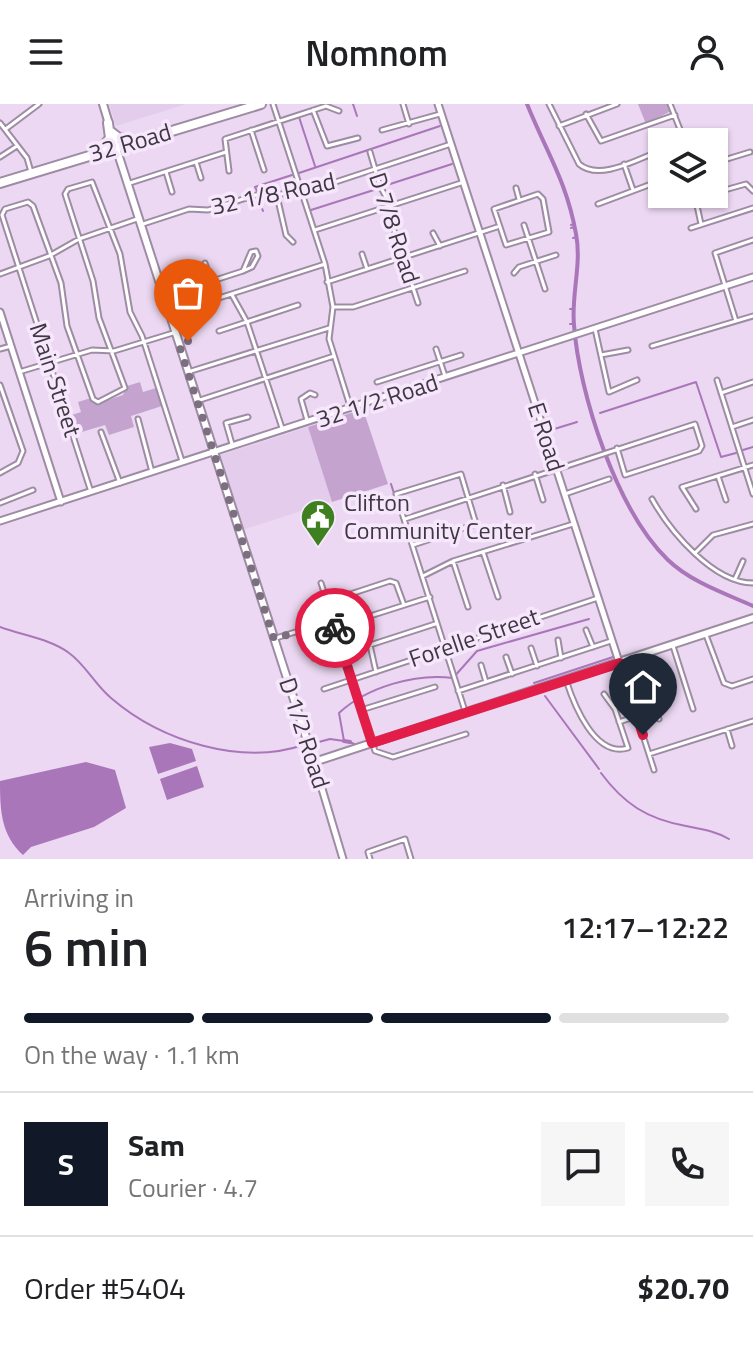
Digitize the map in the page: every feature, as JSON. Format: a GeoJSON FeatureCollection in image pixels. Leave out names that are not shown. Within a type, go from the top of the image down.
{"type":"FeatureCollection","features":[{"type":"Feature","properties":{"kind":"main road","name":"D 1/2 Road"},"geometry":{"type":"LineString","coordinates":[[103,104],[314,762]]}},
{"type":"Feature","properties":{"kind":"main road","name":"32 Road"},"geometry":{"type":"LineString","coordinates":[[0,183],[261,104]]}},
{"type":"Feature","properties":{"kind":"main road"},"geometry":{"type":"LineString","coordinates":[[110,127],[120,139],[140,135],[148,137]]}},
{"type":"Feature","properties":{"kind":"main road"},"geometry":{"type":"LineString","coordinates":[[100,151],[110,138],[110,127]]}},
{"type":"Feature","properties":{"kind":"main road"},"geometry":{"type":"LineString","coordinates":[[314,762],[753,618]]}},
{"type":"Feature","properties":{"kind":"street"},"geometry":{"type":"LineString","coordinates":[[7,128],[39,104]]}},
{"type":"Feature","properties":{"kind":"street"},"geometry":{"type":"LineString","coordinates":[[273,104],[325,264],[333,307],[329,328],[334,356],[351,409]]}},
{"type":"Feature","properties":{"kind":"street"},"geometry":{"type":"LineString","coordinates":[[403,104],[409,124]]}},
{"type":"Feature","properties":{"kind":"street","name":"E Road"},"geometry":{"type":"LineString","coordinates":[[438,104],[654,770]]}},
{"type":"Feature","properties":{"kind":"street"},"geometry":{"type":"LineString","coordinates":[[549,104],[585,169],[596,171],[648,155]]}},
{"type":"Feature","properties":{"kind":"street"},"geometry":{"type":"LineString","coordinates":[[559,126],[617,104]]}},
{"type":"Feature","properties":{"kind":"street"},"geometry":{"type":"LineString","coordinates":[[670,104],[680,128]]}},
{"type":"Feature","properties":{"kind":"street"},"geometry":{"type":"LineString","coordinates":[[229,171],[225,139],[329,105],[339,111]]}},
{"type":"Feature","properties":{"kind":"street"},"geometry":{"type":"LineString","coordinates":[[313,110],[327,146],[358,138]]}},
{"type":"Feature","properties":{"kind":"street"},"geometry":{"type":"LineString","coordinates":[[382,130],[441,113]]}},
{"type":"Feature","properties":{"kind":"street"},"geometry":{"type":"LineString","coordinates":[[586,114],[598,140],[675,115]]}},
{"type":"Feature","properties":{"kind":"street"},"geometry":{"type":"LineString","coordinates":[[0,123],[18,145],[31,172]]}},
{"type":"Feature","properties":{"kind":"street"},"geometry":{"type":"LineString","coordinates":[[251,130],[264,170]]}},
{"type":"Feature","properties":{"kind":"street","name":"32 1/8 Road"},"geometry":{"type":"LineString","coordinates":[[0,274],[49,256],[107,228],[189,209],[208,210],[261,194],[302,193],[451,144]]}},
{"type":"Feature","properties":{"kind":"street"},"geometry":{"type":"LineString","coordinates":[[0,157],[18,145]]}},
{"type":"Feature","properties":{"kind":"street"},"geometry":{"type":"LineString","coordinates":[[127,184],[226,152]]}},
{"type":"Feature","properties":{"kind":"street","name":"D 7/8 Road"},"geometry":{"type":"LineString","coordinates":[[370,152],[374,169],[391,206],[418,303]]}},
{"type":"Feature","properties":{"kind":"street"},"geometry":{"type":"LineString","coordinates":[[728,159],[750,152]]}},
{"type":"Feature","properties":{"kind":"street"},"geometry":{"type":"LineString","coordinates":[[196,162],[201,178]]}},
{"type":"Feature","properties":{"kind":"street"},"geometry":{"type":"LineString","coordinates":[[624,164],[633,190]]}},
{"type":"Feature","properties":{"kind":"street"},"geometry":{"type":"LineString","coordinates":[[166,172],[172,192]]}},
{"type":"Feature","properties":{"kind":"street"},"geometry":{"type":"LineString","coordinates":[[49,256],[61,283],[67,326],[93,399],[98,402],[121,394],[125,388],[114,351],[99,318],[93,281],[65,191],[92,182],[107,228],[120,254],[127,303],[144,342],[183,463]]}},
{"type":"Feature","properties":{"kind":"street"},"geometry":{"type":"LineString","coordinates":[[314,231],[464,182]]}},
{"type":"Feature","properties":{"kind":"street"},"geometry":{"type":"LineString","coordinates":[[728,189],[746,184],[753,191]]}},
{"type":"Feature","properties":{"kind":"street"},"geometry":{"type":"LineString","coordinates":[[598,204],[648,185]]}},
{"type":"Feature","properties":{"kind":"street"},"geometry":{"type":"LineString","coordinates":[[516,188],[519,199]]}},
{"type":"Feature","properties":{"kind":"street"},"geometry":{"type":"LineString","coordinates":[[540,195],[549,232],[506,245],[497,227],[494,209],[519,199],[540,195]]}},
{"type":"Feature","properties":{"kind":"street"},"geometry":{"type":"LineString","coordinates":[[277,196],[286,235],[293,242]]}},
{"type":"Feature","properties":{"kind":"street","name":"Main Street"},"geometry":{"type":"LineString","coordinates":[[49,256],[31,203],[5,209],[2,215],[91,492]]}},
{"type":"Feature","properties":{"kind":"street"},"geometry":{"type":"LineString","coordinates":[[698,208],[701,224]]}},
{"type":"Feature","properties":{"kind":"street"},"geometry":{"type":"LineString","coordinates":[[691,228],[753,208]]}},
{"type":"Feature","properties":{"kind":"street"},"geometry":{"type":"LineString","coordinates":[[524,225],[545,289]]}},
{"type":"Feature","properties":{"kind":"street"},"geometry":{"type":"LineString","coordinates":[[327,282],[497,227]]}},
{"type":"Feature","properties":{"kind":"street"},"geometry":{"type":"LineString","coordinates":[[433,233],[440,246]]}},
{"type":"Feature","properties":{"kind":"street"},"geometry":{"type":"LineString","coordinates":[[736,321],[715,253],[753,240]]}},
{"type":"Feature","properties":{"kind":"street"},"geometry":{"type":"LineString","coordinates":[[161,288],[183,282],[211,281],[243,271],[252,267],[258,256],[256,251],[251,252],[243,271]]}},
{"type":"Feature","properties":{"kind":"street"},"geometry":{"type":"LineString","coordinates":[[362,254],[367,269]]}},
{"type":"Feature","properties":{"kind":"street"},"geometry":{"type":"LineString","coordinates":[[514,273],[556,255]]}},
{"type":"Feature","properties":{"kind":"street"},"geometry":{"type":"LineString","coordinates":[[205,263],[211,281]]}},
{"type":"Feature","properties":{"kind":"street"},"geometry":{"type":"LineString","coordinates":[[169,314],[325,264]]}},
{"type":"Feature","properties":{"kind":"street"},"geometry":{"type":"LineString","coordinates":[[179,269],[183,282]]}},
{"type":"Feature","properties":{"kind":"street"},"geometry":{"type":"LineString","coordinates":[[333,307],[353,307],[465,271]]}},
{"type":"Feature","properties":{"kind":"street","name":"32 1/2 Road"},"geometry":{"type":"LineString","coordinates":[[0,521],[308,424],[753,277]]}},
{"type":"Feature","properties":{"kind":"street"},"geometry":{"type":"LineString","coordinates":[[232,295],[247,322],[283,432]]}},
{"type":"Feature","properties":{"kind":"street"},"geometry":{"type":"LineString","coordinates":[[219,331],[298,305]]}},
{"type":"Feature","properties":{"kind":"street"},"geometry":{"type":"LineString","coordinates":[[0,312],[61,502]]}},
{"type":"Feature","properties":{"kind":"street"},"geometry":{"type":"LineString","coordinates":[[652,346],[753,316]]}},
{"type":"Feature","properties":{"kind":"street"},"geometry":{"type":"LineString","coordinates":[[188,372],[329,328]]}},
{"type":"Feature","properties":{"kind":"street"},"geometry":{"type":"LineString","coordinates":[[595,329],[609,392],[637,380]]}},
{"type":"Feature","properties":{"kind":"street"},"geometry":{"type":"LineString","coordinates":[[19,372],[78,353],[114,351],[175,332]]}},
{"type":"Feature","properties":{"kind":"street"},"geometry":{"type":"LineString","coordinates":[[0,349],[11,346]]}},
{"type":"Feature","properties":{"kind":"street"},"geometry":{"type":"LineString","coordinates":[[436,349],[446,378]]}},
{"type":"Feature","properties":{"kind":"street"},"geometry":{"type":"LineString","coordinates":[[601,355],[628,350]]}},
{"type":"Feature","properties":{"kind":"street"},"geometry":{"type":"LineString","coordinates":[[377,382],[461,355]]}},
{"type":"Feature","properties":{"kind":"street"},"geometry":{"type":"LineString","coordinates":[[197,401],[334,356]]}},
{"type":"Feature","properties":{"kind":"street"},"geometry":{"type":"LineString","coordinates":[[717,380],[753,494]]}},
{"type":"Feature","properties":{"kind":"street"},"geometry":{"type":"LineString","coordinates":[[721,393],[753,382]]}},
{"type":"Feature","properties":{"kind":"street"},"geometry":{"type":"LineString","coordinates":[[0,385],[23,451],[18,463],[0,473]]}},
{"type":"Feature","properties":{"kind":"street"},"geometry":{"type":"LineString","coordinates":[[308,424],[301,399],[310,393],[315,395]]}},
{"type":"Feature","properties":{"kind":"street"},"geometry":{"type":"LineString","coordinates":[[233,448],[226,423],[248,417]]}},
{"type":"Feature","properties":{"kind":"street"},"geometry":{"type":"LineString","coordinates":[[138,419],[152,472]]}},
{"type":"Feature","properties":{"kind":"street"},"geometry":{"type":"LineString","coordinates":[[732,427],[753,420]]}},
{"type":"Feature","properties":{"kind":"street"},"geometry":{"type":"LineString","coordinates":[[405,519],[535,474],[600,453],[695,424],[702,446],[699,451],[625,475],[617,448]]}},
{"type":"Feature","properties":{"kind":"street"},"geometry":{"type":"LineString","coordinates":[[101,432],[120,483]]}},
{"type":"Feature","properties":{"kind":"street"},"geometry":{"type":"LineString","coordinates":[[696,509],[682,487],[753,465]]}},
{"type":"Feature","properties":{"kind":"street"},"geometry":{"type":"LineString","coordinates":[[413,545],[476,524],[461,474],[396,494],[465,713]]}},
{"type":"Feature","properties":{"kind":"street"},"geometry":{"type":"LineString","coordinates":[[535,474],[543,500]]}},
{"type":"Feature","properties":{"kind":"street"},"geometry":{"type":"LineString","coordinates":[[718,476],[726,500]]}},
{"type":"Feature","properties":{"kind":"street"},"geometry":{"type":"LineString","coordinates":[[565,494],[609,479]]}},
{"type":"Feature","properties":{"kind":"street"},"geometry":{"type":"LineString","coordinates":[[503,485],[510,512]]}},
{"type":"Feature","properties":{"kind":"street"},"geometry":{"type":"LineString","coordinates":[[0,503],[33,490]]}},
{"type":"Feature","properties":{"kind":"street"},"geometry":{"type":"LineString","coordinates":[[652,499],[671,530],[695,553],[735,579],[753,583]]}},
{"type":"Feature","properties":{"kind":"street"},"geometry":{"type":"LineString","coordinates":[[423,576],[453,561],[575,524]]}},
{"type":"Feature","properties":{"kind":"street"},"geometry":{"type":"LineString","coordinates":[[695,553],[713,535],[753,524]]}},
{"type":"Feature","properties":{"kind":"street"},"geometry":{"type":"LineString","coordinates":[[483,552],[498,597]]}},
{"type":"Feature","properties":{"kind":"street"},"geometry":{"type":"LineString","coordinates":[[453,561],[468,607]]}},
{"type":"Feature","properties":{"kind":"street"},"geometry":{"type":"LineString","coordinates":[[735,579],[743,561]]}},
{"type":"Feature","properties":{"kind":"street"},"geometry":{"type":"LineString","coordinates":[[320,604],[390,581],[396,583],[404,605]]}},
{"type":"Feature","properties":{"kind":"street"},"geometry":{"type":"LineString","coordinates":[[321,583],[372,743],[380,755],[393,757],[466,734]]}},
{"type":"Feature","properties":{"kind":"street"},"geometry":{"type":"LineString","coordinates":[[274,639],[305,629],[335,627],[430,597]]}},
{"type":"Feature","properties":{"kind":"street","name":"Forelle Street"},"geometry":{"type":"LineString","coordinates":[[324,689],[598,598]]}},
{"type":"Feature","properties":{"kind":"street"},"geometry":{"type":"LineString","coordinates":[[376,672],[370,645],[436,623]]}},
{"type":"Feature","properties":{"kind":"street"},"geometry":{"type":"LineString","coordinates":[[586,630],[593,647]]}},
{"type":"Feature","properties":{"kind":"street"},"geometry":{"type":"LineString","coordinates":[[706,635],[724,683],[732,686],[753,679]]}},
{"type":"Feature","properties":{"kind":"street"},"geometry":{"type":"LineString","coordinates":[[558,640],[561,658]]}},
{"type":"Feature","properties":{"kind":"street"},"geometry":{"type":"LineString","coordinates":[[458,691],[612,641]]}},
{"type":"Feature","properties":{"kind":"street"},"geometry":{"type":"LineString","coordinates":[[673,646],[693,709]]}},
{"type":"Feature","properties":{"kind":"street"},"geometry":{"type":"LineString","coordinates":[[531,648],[537,666]]}},
{"type":"Feature","properties":{"kind":"street"},"geometry":{"type":"LineString","coordinates":[[314,658],[353,650]]}},
{"type":"Feature","properties":{"kind":"street"},"geometry":{"type":"LineString","coordinates":[[506,657],[512,674]]}},
{"type":"Feature","properties":{"kind":"street"},"geometry":{"type":"LineString","coordinates":[[640,657],[659,719]]}},
{"type":"Feature","properties":{"kind":"street"},"geometry":{"type":"LineString","coordinates":[[481,665],[486,682]]}},
{"type":"Feature","properties":{"kind":"street"},"geometry":{"type":"LineString","coordinates":[[566,680],[574,705],[603,745],[612,750],[628,748],[604,694]]}},
{"type":"Feature","properties":{"kind":"street"},"geometry":{"type":"LineString","coordinates":[[361,710],[435,687]]}},
{"type":"Feature","properties":{"kind":"street"},"geometry":{"type":"LineString","coordinates":[[619,722],[637,716]]}},
{"type":"Feature","properties":{"kind":"street"},"geometry":{"type":"LineString","coordinates":[[649,754],[753,721]]}},
{"type":"Feature","properties":{"kind":"street"},"geometry":{"type":"LineString","coordinates":[[727,729],[732,746]]}},
{"type":"Feature","properties":{"kind":"street","name":"D 1/2 Road"},"geometry":{"type":"LineString","coordinates":[[314,762],[343,859]]}},
{"type":"Feature","properties":{"kind":"street"},"geometry":{"type":"LineString","coordinates":[[370,859],[368,852],[405,839],[411,859]]}},
{"type":"Feature","properties":{"kind":"shaded area"},"geometry":{"type":"Polygon","coordinates":[[[109,104],[186,104],[116,126],[109,104]]]}},
{"type":"Feature","properties":{"kind":"shaded area"},"geometry":{"type":"Polygon","coordinates":[[[638,104],[668,104],[671,111],[646,124],[638,104]]]}},
{"type":"Feature","properties":{"kind":"shaded area"},"geometry":{"type":"Polygon","coordinates":[[[140,382],[143,392],[156,388],[162,406],[131,416],[134,427],[109,435],[105,425],[75,434],[76,428],[69,416],[81,412],[78,402],[91,398],[99,403],[123,395],[127,386],[140,382]]]}},
{"type":"Feature","properties":{"kind":"shaded area"},"geometry":{"type":"Polygon","coordinates":[[[363,409],[388,484],[332,502],[308,427],[363,409]]]}},
{"type":"Feature","properties":{"kind":"shaded area"},"geometry":{"type":"Polygon","coordinates":[[[308,427],[332,501],[242,530],[221,455],[308,427]]]}},
{"type":"Feature","properties":{"kind":"shaded area"},"geometry":{"type":"Polygon","coordinates":[[[170,743],[192,749],[196,761],[158,774],[149,747],[170,743]]]}},
{"type":"Feature","properties":{"kind":"shaded area"},"geometry":{"type":"Polygon","coordinates":[[[86,762],[115,770],[126,808],[94,827],[31,847],[23,855],[6,830],[1,812],[0,781],[86,762]]]}},
{"type":"Feature","properties":{"kind":"shaded area"},"geometry":{"type":"Polygon","coordinates":[[[197,766],[204,787],[167,800],[160,779],[197,766]]]}},
{"type":"Feature","properties":{"kind":"waterway"},"geometry":{"type":"LineString","coordinates":[[353,104],[357,116]]}},
{"type":"Feature","properties":{"kind":"waterway"},"geometry":{"type":"LineString","coordinates":[[527,104],[562,182],[572,215],[578,245],[573,314],[577,353],[592,417],[617,482],[632,512],[668,560],[697,581],[753,606]]}},
{"type":"Feature","properties":{"kind":"waterway"},"geometry":{"type":"LineString","coordinates":[[299,117],[315,166]]}},
{"type":"Feature","properties":{"kind":"waterway"},"geometry":{"type":"LineString","coordinates":[[299,173],[440,126]]}},
{"type":"Feature","properties":{"kind":"waterway"},"geometry":{"type":"LineString","coordinates":[[384,186],[452,164]]}},
{"type":"Feature","properties":{"kind":"waterway"},"geometry":{"type":"LineString","coordinates":[[257,191],[255,187],[292,175]]}},
{"type":"Feature","properties":{"kind":"waterway"},"geometry":{"type":"LineString","coordinates":[[311,210],[377,189]]}},
{"type":"Feature","properties":{"kind":"waterway"},"geometry":{"type":"LineString","coordinates":[[258,198],[263,211]]}},
{"type":"Feature","properties":{"kind":"waterway"},"geometry":{"type":"LineString","coordinates":[[571,228],[575,227]]}},
{"type":"Feature","properties":{"kind":"waterway"},"geometry":{"type":"LineString","coordinates":[[573,238],[577,237]]}},
{"type":"Feature","properties":{"kind":"waterway"},"geometry":{"type":"LineString","coordinates":[[600,413],[696,382],[721,457],[736,453]]}},
{"type":"Feature","properties":{"kind":"waterway"},"geometry":{"type":"LineString","coordinates":[[551,430],[577,422]]}},
{"type":"Feature","properties":{"kind":"waterway"},"geometry":{"type":"LineString","coordinates":[[743,450],[753,447]]}},
{"type":"Feature","properties":{"kind":"waterway"},"geometry":{"type":"LineString","coordinates":[[391,484],[399,509]]}},
{"type":"Feature","properties":{"kind":"waterway"},"geometry":{"type":"LineString","coordinates":[[315,743],[330,739],[344,741],[339,713],[378,689],[408,680],[453,678],[477,651],[589,619]]}},
{"type":"Feature","properties":{"kind":"waterway"},"geometry":{"type":"LineString","coordinates":[[0,627],[62,648],[111,698],[154,727],[178,738],[203,746],[256,753],[306,744]]}},
{"type":"Feature","properties":{"kind":"waterway"},"geometry":{"type":"LineString","coordinates":[[534,683],[613,657]]}},
{"type":"Feature","properties":{"kind":"waterway"},"geometry":{"type":"LineString","coordinates":[[545,696],[599,769]]}},
{"type":"Feature","properties":{"kind":"waterway"},"geometry":{"type":"LineString","coordinates":[[344,741],[350,742]]}},
{"type":"Feature","properties":{"kind":"waterway"},"geometry":{"type":"LineString","coordinates":[[350,742],[356,745]]}},
{"type":"Feature","properties":{"kind":"waterway"},"geometry":{"type":"LineString","coordinates":[[601,773],[628,802],[648,814],[729,839]]}},
{"type":"Feature","properties":{"kind":"way so far"},"geometry":{"type":"LineString","coordinates":[[188,341],[179,345],[274,639],[305,629],[335,628]]}},
{"type":"Feature","properties":{"kind":"place","name":"Clifton Community Center"},"geometry":{"type":"Point","coordinates":[318,548]}},
{"type":"Feature","properties":{"kind":"route"},"geometry":{"type":"LineString","coordinates":[[335,628],[372,743],[620,663],[643,735]]}}]}
